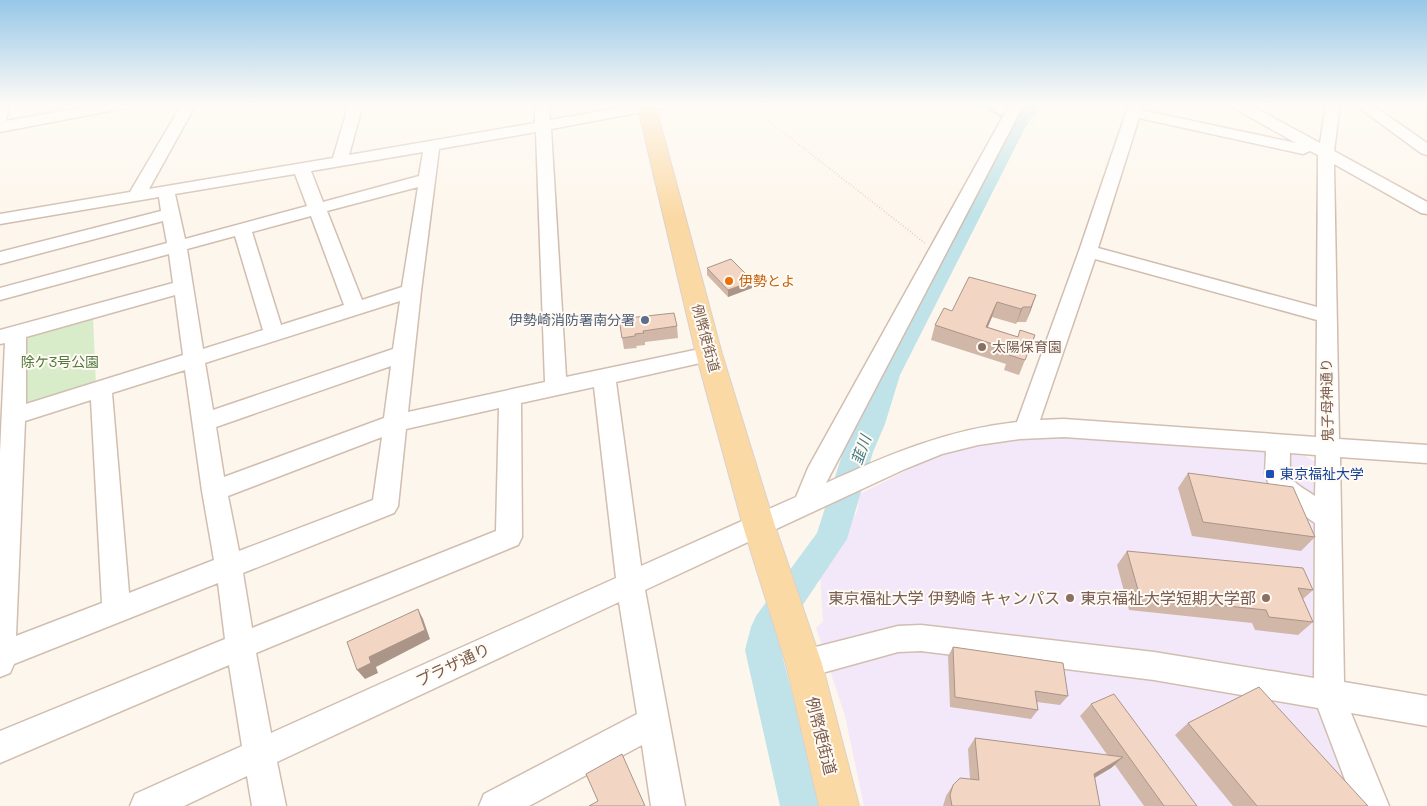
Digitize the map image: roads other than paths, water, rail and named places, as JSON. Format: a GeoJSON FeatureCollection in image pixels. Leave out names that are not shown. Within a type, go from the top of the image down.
{"type":"FeatureCollection","features":[{"type":"Feature","properties":{"kind":"main road","name":"例幣使街道"},"geometry":{"type":"LineString","coordinates":[[660,142],[709,354],[759,526],[800,650],[839,806]]}},
{"type":"Feature","properties":{"kind":"street"},"geometry":{"type":"LineString","coordinates":[[136,196],[167,142]]}},
{"type":"Feature","properties":{"kind":"street"},"geometry":{"type":"LineString","coordinates":[[340,160],[345,142]]}},
{"type":"Feature","properties":{"kind":"street"},"geometry":{"type":"LineString","coordinates":[[0,219],[457,142]]}},
{"type":"Feature","properties":{"kind":"street"},"geometry":{"type":"LineString","coordinates":[[545,142],[556,388]]}},
{"type":"Feature","properties":{"kind":"street"},"geometry":{"type":"LineString","coordinates":[[805,505],[817,475],[997,142]]}},
{"type":"Feature","properties":{"kind":"street"},"geometry":{"type":"LineString","coordinates":[[1026,428],[1088,252],[1124,142]]}},
{"type":"Feature","properties":{"kind":"street"},"geometry":{"type":"LineString","coordinates":[[1273,142],[1326,154]]}},
{"type":"Feature","properties":{"kind":"street"},"geometry":{"type":"LineString","coordinates":[[1304,142],[1427,209]]}},
{"type":"Feature","properties":{"kind":"street","name":"鬼子母神通り"},"geometry":{"type":"LineString","coordinates":[[1328,142],[1326,154],[1326,316],[1329,696]]}},
{"type":"Feature","properties":{"kind":"street"},"geometry":{"type":"LineString","coordinates":[[1415,142],[1427,150]]}},
{"type":"Feature","properties":{"kind":"street"},"geometry":{"type":"LineString","coordinates":[[0,656],[385,506],[411,291],[432,146]]}},
{"type":"Feature","properties":{"kind":"street"},"geometry":{"type":"LineString","coordinates":[[301,167],[355,308]]}},
{"type":"Feature","properties":{"kind":"street"},"geometry":{"type":"LineString","coordinates":[[0,294],[427,180]]}},
{"type":"Feature","properties":{"kind":"street"},"geometry":{"type":"LineString","coordinates":[[166,191],[177,246],[214,491],[229,567],[240,646],[269,806]]}},
{"type":"Feature","properties":{"kind":"street"},"geometry":{"type":"LineString","coordinates":[[0,258],[170,214]]}},
{"type":"Feature","properties":{"kind":"street"},"geometry":{"type":"LineString","coordinates":[[242,228],[274,334]]}},
{"type":"Feature","properties":{"kind":"street"},"geometry":{"type":"LineString","coordinates":[[1088,252],[1326,316]]}},
{"type":"Feature","properties":{"kind":"street"},"geometry":{"type":"LineString","coordinates":[[0,663],[3,542],[14,416],[8,335],[182,287]]}},
{"type":"Feature","properties":{"kind":"street"},"geometry":{"type":"LineString","coordinates":[[14,416],[411,291]]}},
{"type":"Feature","properties":{"kind":"street"},"geometry":{"type":"LineString","coordinates":[[204,422],[404,353]]}},
{"type":"Feature","properties":{"kind":"street"},"geometry":{"type":"LineString","coordinates":[[214,491],[395,424],[709,354]]}},
{"type":"Feature","properties":{"kind":"street"},"geometry":{"type":"LineString","coordinates":[[604,378],[630,583],[668,806]]}},
{"type":"Feature","properties":{"kind":"street"},"geometry":{"type":"LineString","coordinates":[[101,389],[116,611]]}},
{"type":"Feature","properties":{"kind":"street"},"geometry":{"type":"LineString","coordinates":[[0,747],[240,646],[509,537],[510,397]]}},
{"type":"Feature","properties":{"kind":"street","name":"プラザ通り"},"geometry":{"type":"LineString","coordinates":[[147,806],[914,454],[947,443],[982,434],[1026,428],[1064,428],[1427,454]]}},
{"type":"Feature","properties":{"kind":"street"},"geometry":{"type":"LineString","coordinates":[[1278,444],[1277,474],[1281,486],[1328,518]]}},
{"type":"Feature","properties":{"kind":"street"},"geometry":{"type":"LineString","coordinates":[[800,650],[921,638],[1154,666],[1427,711]]}},
{"type":"Feature","properties":{"kind":"street"},"geometry":{"type":"LineString","coordinates":[[1329,696],[1372,806]]}},
{"type":"Feature","properties":{"kind":"street"},"geometry":{"type":"LineString","coordinates":[[496,806],[654,722]]}},
{"type":"Feature","properties":{"kind":"waterway","name":"韮川"},"geometry":{"type":"LineString","coordinates":[[800,806],[763,650],[768,627],[831,539],[858,452],[871,424],[887,375],[1009,142]]}},
{"type":"Feature","properties":{"kind":"place","name":"伊勢とよ"},"geometry":{"type":"Point","coordinates":[729,281]}},
{"type":"Feature","properties":{"kind":"place","name":"伊勢崎消防署南分署"},"geometry":{"type":"Point","coordinates":[645,320]}},
{"type":"Feature","properties":{"kind":"place","name":"太陽保育園"},"geometry":{"type":"Point","coordinates":[982,347]}},
{"type":"Feature","properties":{"kind":"place","name":"東京福祉大学"},"geometry":{"type":"Point","coordinates":[1270,474]}},
{"type":"Feature","properties":{"kind":"place","name":"東京福祉大学 伊勢崎 キャンパス"},"geometry":{"type":"Point","coordinates":[1070,598]}},
{"type":"Feature","properties":{"kind":"place","name":"東京福祉大学短期大学部"},"geometry":{"type":"Point","coordinates":[1266,598]}},
{"type":"Feature","properties":{"kind":"park label","name":"除ケ3号公園"},"geometry":{"type":"Point","coordinates":[60,362]}}]}
